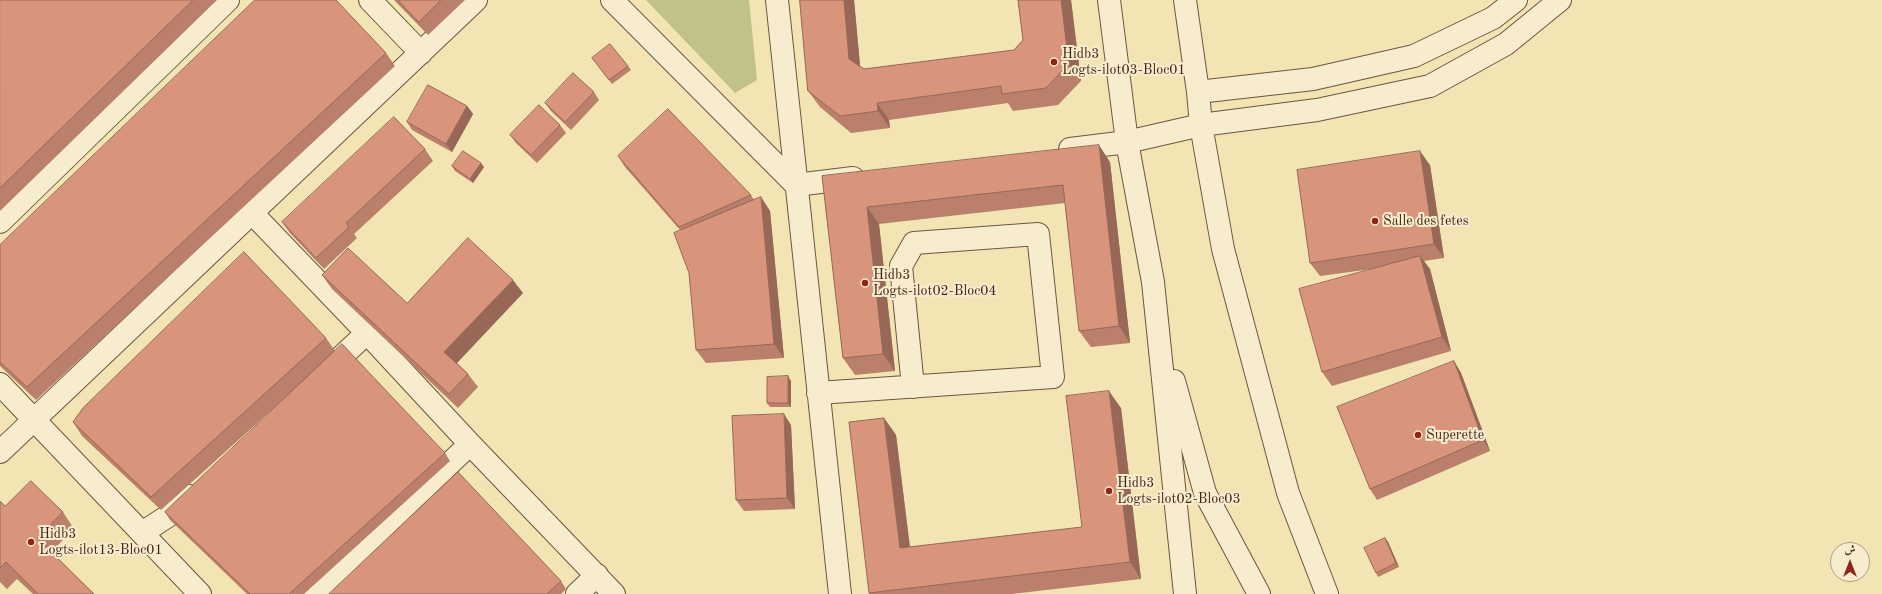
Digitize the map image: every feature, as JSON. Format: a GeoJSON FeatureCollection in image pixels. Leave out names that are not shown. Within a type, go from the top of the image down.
{"type":"FeatureCollection","features":[{"type":"Feature","properties":{"kind":"street"},"geometry":{"type":"LineString","coordinates":[[0,222],[228,0]]}},
{"type":"Feature","properties":{"kind":"street"},"geometry":{"type":"LineString","coordinates":[[370,0],[421,53]]}},
{"type":"Feature","properties":{"kind":"street"},"geometry":{"type":"LineString","coordinates":[[0,452],[476,0]]}},
{"type":"Feature","properties":{"kind":"street"},"geometry":{"type":"LineString","coordinates":[[612,0],[796,185]]}},
{"type":"Feature","properties":{"kind":"street"},"geometry":{"type":"LineString","coordinates":[[777,0],[840,594]]}},
{"type":"Feature","properties":{"kind":"street"},"geometry":{"type":"LineString","coordinates":[[1109,0],[1127,142],[1153,282],[1184,594]]}},
{"type":"Feature","properties":{"kind":"street"},"geometry":{"type":"LineString","coordinates":[[1184,0],[1198,92],[1201,125],[1223,249],[1288,493],[1327,594]]}},
{"type":"Feature","properties":{"kind":"street"},"geometry":{"type":"LineString","coordinates":[[1198,92],[1314,79],[1414,56],[1493,18],[1516,0]]}},
{"type":"Feature","properties":{"kind":"street"},"geometry":{"type":"LineString","coordinates":[[1048,152],[1127,142],[1201,125],[1317,110],[1430,86],[1506,44],[1560,0]]}},
{"type":"Feature","properties":{"kind":"street"},"geometry":{"type":"LineString","coordinates":[[796,185],[874,175]]}},
{"type":"Feature","properties":{"kind":"street"},"geometry":{"type":"LineString","coordinates":[[252,213],[614,594]]}},
{"type":"Feature","properties":{"kind":"street"},"geometry":{"type":"LineString","coordinates":[[818,393],[913,387],[1053,377],[1038,234],[914,243],[901,266],[913,387]]}},
{"type":"Feature","properties":{"kind":"street"},"geometry":{"type":"LineString","coordinates":[[1158,326],[1205,493],[1259,594]]}},
{"type":"Feature","properties":{"kind":"street"},"geometry":{"type":"LineString","coordinates":[[314,381],[367,333]]}},
{"type":"Feature","properties":{"kind":"street"},"geometry":{"type":"LineString","coordinates":[[0,384],[200,594]]}},
{"type":"Feature","properties":{"kind":"street"},"geometry":{"type":"LineString","coordinates":[[314,594],[470,444]]}},
{"type":"Feature","properties":{"kind":"street"},"geometry":{"type":"LineString","coordinates":[[142,533],[168,516],[203,484]]}},
{"type":"Feature","properties":{"kind":"street"},"geometry":{"type":"LineString","coordinates":[[577,594],[596,575]]}},
{"type":"Feature","properties":{"kind":"green space"},"geometry":{"type":"Polygon","coordinates":[[[646,0],[749,0],[757,80],[735,93],[646,0]]]}},
{"type":"Feature","properties":{"kind":"building"},"geometry":{"type":"Polygon","coordinates":[[[0,0],[193,0],[0,188],[0,0]]]}},
{"type":"Feature","properties":{"kind":"building"},"geometry":{"type":"Polygon","coordinates":[[[255,0],[336,0],[386,53],[27,387],[0,362],[0,245],[255,0]]]}},
{"type":"Feature","properties":{"kind":"building"},"geometry":{"type":"Polygon","coordinates":[[[398,0],[441,0],[419,22],[398,0]]]}},
{"type":"Feature","properties":{"kind":"building","name":"Hidb3 Logts-ilot03-Bloc01"},"geometry":{"type":"Polygon","coordinates":[[[800,0],[844,0],[849,59],[864,69],[1014,50],[1023,40],[1018,0],[1061,0],[1069,64],[1046,88],[1002,94],[1001,86],[877,103],[878,111],[840,116],[808,91],[800,0]]]}},
{"type":"Feature","properties":{"kind":"building"},"geometry":{"type":"Polygon","coordinates":[[[610,44],[628,66],[609,80],[592,58],[610,44]]]}},
{"type":"Feature","properties":{"kind":"building"},"geometry":{"type":"Polygon","coordinates":[[[573,73],[594,92],[565,122],[545,103],[573,73]]]}},
{"type":"Feature","properties":{"kind":"building"},"geometry":{"type":"Polygon","coordinates":[[[428,85],[467,106],[446,144],[407,122],[428,85]]]}},
{"type":"Feature","properties":{"kind":"building"},"geometry":{"type":"Polygon","coordinates":[[[539,105],[560,125],[531,155],[510,135],[539,105]]]}},
{"type":"Feature","properties":{"kind":"building"},"geometry":{"type":"Polygon","coordinates":[[[668,109],[751,195],[679,227],[618,156],[668,109]]]}},
{"type":"Feature","properties":{"kind":"building"},"geometry":{"type":"Polygon","coordinates":[[[394,117],[425,149],[346,223],[349,227],[316,258],[282,222],[394,117]]]}},
{"type":"Feature","properties":{"kind":"building","name":"Hidb3 Logts-ilot02-Bloc04"},"geometry":{"type":"Polygon","coordinates":[[[1099,145],[1119,326],[1079,331],[1063,185],[867,207],[883,354],[843,358],[822,176],[1099,145]]]}},
{"type":"Feature","properties":{"kind":"building"},"geometry":{"type":"Polygon","coordinates":[[[463,151],[481,163],[470,179],[452,166],[463,151]]]}},
{"type":"Feature","properties":{"kind":"building","name":"Salle des fetes"},"geometry":{"type":"Polygon","coordinates":[[[1420,151],[1434,244],[1310,263],[1297,170],[1420,151]]]}},
{"type":"Feature","properties":{"kind":"building"},"geometry":{"type":"Polygon","coordinates":[[[761,197],[774,344],[696,350],[689,273],[674,233],[761,197]]]}},
{"type":"Feature","properties":{"kind":"building"},"geometry":{"type":"Polygon","coordinates":[[[468,238],[513,280],[444,352],[468,374],[449,394],[322,275],[348,248],[407,303],[468,238]]]}},
{"type":"Feature","properties":{"kind":"building"},"geometry":{"type":"Polygon","coordinates":[[[244,252],[326,338],[151,497],[73,422],[83,408],[244,252]]]}},
{"type":"Feature","properties":{"kind":"building","name":"Salle des fetes"},"geometry":{"type":"Polygon","coordinates":[[[1420,256],[1442,337],[1322,372],[1299,289],[1420,256]]]}},
{"type":"Feature","properties":{"kind":"building"},"geometry":{"type":"Polygon","coordinates":[[[342,344],[445,453],[289,594],[250,594],[165,512],[342,344]]]}},
{"type":"Feature","properties":{"kind":"building","name":"Superette"},"geometry":{"type":"Polygon","coordinates":[[[1454,361],[1483,440],[1370,489],[1337,407],[1454,361]]]}},
{"type":"Feature","properties":{"kind":"building"},"geometry":{"type":"Polygon","coordinates":[[[788,376],[788,403],[767,403],[767,377],[788,376]]]}},
{"type":"Feature","properties":{"kind":"building","name":"Hidb3 Logts-ilot02-Bloc03"},"geometry":{"type":"Polygon","coordinates":[[[1109,391],[1130,562],[869,593],[849,422],[884,418],[900,548],[1082,527],[1066,396],[1109,391]]]}},
{"type":"Feature","properties":{"kind":"building"},"geometry":{"type":"Polygon","coordinates":[[[784,414],[787,498],[736,500],[732,416],[784,414]]]}},
{"type":"Feature","properties":{"kind":"building"},"geometry":{"type":"Polygon","coordinates":[[[458,472],[561,581],[547,594],[329,594],[458,472]]]}},
{"type":"Feature","properties":{"kind":"building","name":"Hidb3 Logts-ilot13-Bloc01"},"geometry":{"type":"Polygon","coordinates":[[[31,481],[63,512],[37,538],[94,594],[38,594],[6,562],[0,568],[0,501],[5,506],[31,481]]]}},
{"type":"Feature","properties":{"kind":"building"},"geometry":{"type":"Polygon","coordinates":[[[1385,538],[1396,563],[1376,573],[1364,548],[1385,538]]]}},
{"type":"Feature","properties":{"kind":"place","name":"Hidb3 Logts-ilot03-Bloc01"},"geometry":{"type":"Point","coordinates":[1054,62]}},
{"type":"Feature","properties":{"kind":"place","name":"Salle des fetes"},"geometry":{"type":"Point","coordinates":[1375,221]}},
{"type":"Feature","properties":{"kind":"place","name":"Hidb3 Logts-ilot02-Bloc04"},"geometry":{"type":"Point","coordinates":[865,283]}},
{"type":"Feature","properties":{"kind":"place","name":"Superette"},"geometry":{"type":"Point","coordinates":[1418,435]}},
{"type":"Feature","properties":{"kind":"place","name":"Hidb3 Logts-ilot02-Bloc03"},"geometry":{"type":"Point","coordinates":[1109,491]}},
{"type":"Feature","properties":{"kind":"place","name":"Hidb3 Logts-ilot13-Bloc01"},"geometry":{"type":"Point","coordinates":[31,542]}}]}
